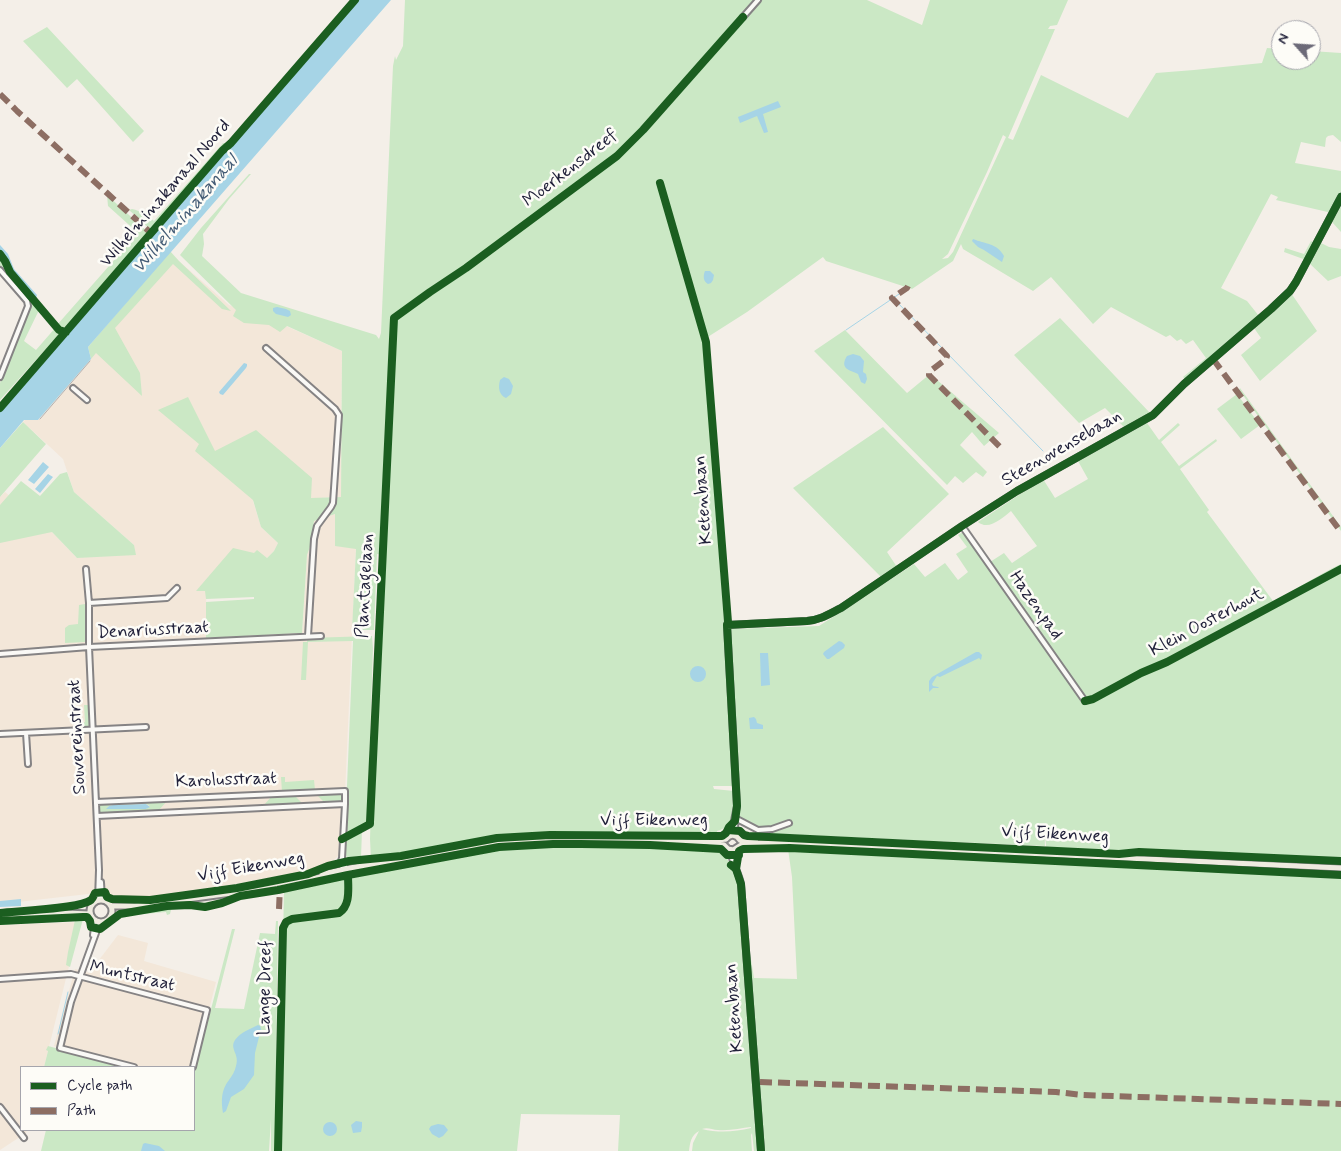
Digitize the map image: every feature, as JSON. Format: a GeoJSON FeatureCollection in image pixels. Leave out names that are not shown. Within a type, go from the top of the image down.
{"type":"FeatureCollection","features":[{"type":"Feature","properties":{"kind":"main road","name":"Vijf Eikenweg"},"geometry":{"type":"LineString","coordinates":[[112,909],[239,892],[310,879],[345,870],[398,863],[471,847],[520,841],[580,840],[819,844],[1341,868]]}},
{"type":"Feature","properties":{"kind":"main road"},"geometry":{"type":"LineString","coordinates":[[100,900],[108,902],[112,909],[108,920],[98,921],[90,911],[93,903],[100,900]]}},
{"type":"Feature","properties":{"kind":"main road"},"geometry":{"type":"LineString","coordinates":[[0,917],[90,911]]}},
{"type":"Feature","properties":{"kind":"street"},"geometry":{"type":"LineString","coordinates":[[743,17],[758,0]]}},
{"type":"Feature","properties":{"kind":"street","name":"Steenovensebaan"},"geometry":{"type":"LineString","coordinates":[[727,625],[824,618],[962,526],[1040,477],[1153,415],[1184,384],[1290,291],[1341,197]]}},
{"type":"Feature","properties":{"kind":"street"},"geometry":{"type":"LineString","coordinates":[[0,270],[27,302],[28,306],[0,377]]}},
{"type":"Feature","properties":{"kind":"street"},"geometry":{"type":"LineString","coordinates":[[266,348],[335,409],[339,415],[333,503],[317,526],[314,539],[308,636]]}},
{"type":"Feature","properties":{"kind":"street"},"geometry":{"type":"LineString","coordinates":[[73,388],[87,400]]}},
{"type":"Feature","properties":{"kind":"street","name":"Hazenpad"},"geometry":{"type":"LineString","coordinates":[[962,526],[1085,701]]}},
{"type":"Feature","properties":{"kind":"street","name":"Souvereinstraat"},"geometry":{"type":"LineString","coordinates":[[86,569],[87,599],[89,603],[89,648],[100,900]]}},
{"type":"Feature","properties":{"kind":"street"},"geometry":{"type":"LineString","coordinates":[[89,603],[167,598],[177,588]]}},
{"type":"Feature","properties":{"kind":"street","name":"Ketenbaan"},"geometry":{"type":"LineString","coordinates":[[727,625],[737,806],[731,858],[742,884],[761,1151]]}},
{"type":"Feature","properties":{"kind":"street","name":"Denariusstraat"},"geometry":{"type":"LineString","coordinates":[[0,654],[321,636]]}},
{"type":"Feature","properties":{"kind":"street"},"geometry":{"type":"LineString","coordinates":[[0,734],[146,727]]}},
{"type":"Feature","properties":{"kind":"street"},"geometry":{"type":"LineString","coordinates":[[26,733],[28,764]]}},
{"type":"Feature","properties":{"kind":"street","name":"Karolusstraat"},"geometry":{"type":"LineString","coordinates":[[96,802],[345,791],[345,804],[97,816]]}},
{"type":"Feature","properties":{"kind":"street"},"geometry":{"type":"LineString","coordinates":[[345,804],[342,858],[345,870]]}},
{"type":"Feature","properties":{"kind":"street"},"geometry":{"type":"LineString","coordinates":[[735,819],[758,830],[772,829],[789,823]]}},
{"type":"Feature","properties":{"kind":"street"},"geometry":{"type":"LineString","coordinates":[[0,979],[71,974],[81,976],[98,921]]}},
{"type":"Feature","properties":{"kind":"street","name":"Muntstraat"},"geometry":{"type":"LineString","coordinates":[[130,1066],[60,1048],[71,1002],[81,976],[207,1010],[193,1066]]}},
{"type":"Feature","properties":{"kind":"street"},"geometry":{"type":"LineString","coordinates":[[0,1107],[24,1138]]}},
{"type":"Feature","properties":{"kind":"shaded area"},"geometry":{"type":"Polygon","coordinates":[[[171,254],[229,305],[275,321],[342,351],[341,497],[253,501],[261,527],[278,543],[274,551],[267,558],[254,553],[196,591],[206,591],[207,638],[302,633],[307,555],[311,544],[314,521],[335,514],[356,548],[345,793],[339,855],[332,862],[311,870],[160,898],[109,896],[97,893],[0,904],[0,497],[5,492],[52,532],[77,558],[134,545],[74,492],[63,459],[23,422],[25,420],[38,420],[90,359],[171,254]]]}},
{"type":"Feature","properties":{"kind":"shaded area"},"geometry":{"type":"Polygon","coordinates":[[[80,922],[44,1066],[20,1066],[20,1131],[27,1131],[25,1135],[0,1150],[0,925],[80,922]]]}},
{"type":"Feature","properties":{"kind":"shaded area"},"geometry":{"type":"Polygon","coordinates":[[[118,935],[148,943],[144,961],[216,982],[195,1066],[129,1066],[54,1046],[75,969],[89,973],[118,935]]]}},
{"type":"Feature","properties":{"kind":"green space"},"geometry":{"type":"Polygon","coordinates":[[[405,0],[867,0],[922,25],[930,0],[1068,0],[1057,25],[1050,26],[1048,29],[1055,29],[1008,138],[1013,140],[1041,75],[1128,118],[1156,73],[1262,63],[1267,48],[1271,48],[1271,70],[1321,70],[1321,52],[1341,53],[1341,142],[1333,135],[1326,138],[1325,147],[1301,142],[1295,163],[1341,171],[1341,196],[1332,213],[1276,200],[1278,197],[1271,194],[1221,288],[1247,301],[1259,316],[1186,380],[1183,377],[1206,358],[1193,340],[1186,344],[1181,339],[1177,341],[1170,335],[1166,337],[1111,307],[1093,324],[1051,277],[1033,291],[963,249],[961,244],[953,261],[912,289],[826,261],[823,257],[747,312],[703,340],[723,630],[725,630],[734,786],[713,786],[714,789],[734,791],[733,815],[728,825],[717,831],[715,849],[725,853],[739,880],[754,978],[797,979],[792,877],[788,849],[1048,862],[1047,859],[823,849],[749,848],[748,846],[754,845],[802,845],[1047,856],[1044,823],[1045,846],[758,833],[740,817],[730,629],[819,626],[914,564],[925,577],[945,563],[958,580],[968,572],[956,554],[967,547],[958,535],[963,532],[1081,699],[1083,698],[990,562],[1004,553],[1012,563],[1037,546],[1011,511],[992,524],[984,525],[978,522],[1043,479],[1055,498],[1088,479],[1078,461],[1147,423],[1159,440],[1178,423],[1180,425],[1161,442],[1179,466],[1216,439],[1217,441],[1180,469],[1209,510],[1207,512],[1273,601],[1341,564],[1341,1151],[754,1151],[752,1133],[752,1151],[692,1151],[693,1143],[699,1131],[690,1142],[689,1151],[618,1151],[620,1115],[521,1114],[517,1151],[279,1151],[284,890],[370,871],[370,863],[354,866],[352,861],[371,859],[371,806],[375,782],[382,555],[377,554],[374,630],[352,630],[356,549],[335,546],[335,514],[314,521],[311,544],[307,555],[302,633],[206,638],[206,602],[254,599],[254,597],[206,599],[205,591],[196,591],[233,548],[254,553],[257,550],[267,558],[274,551],[278,543],[261,527],[253,500],[195,451],[199,444],[158,410],[188,397],[215,451],[256,430],[312,478],[311,498],[341,497],[342,351],[287,326],[280,332],[269,325],[244,323],[233,316],[236,310],[180,255],[201,228],[251,174],[229,199],[203,234],[202,256],[241,293],[376,335],[379,339],[381,333],[395,56],[396,60],[403,46],[405,0]],[[1003,135],[948,254],[942,259],[948,258],[953,252],[1006,137],[1003,135]],[[751,1128],[727,1130],[702,1129],[726,1132],[751,1128]]]}},
{"type":"Feature","properties":{"kind":"green space"},"geometry":{"type":"Polygon","coordinates":[[[47,27],[144,131],[133,142],[77,79],[67,88],[23,41],[47,27]]]}},
{"type":"Feature","properties":{"kind":"green space"},"geometry":{"type":"Polygon","coordinates":[[[223,143],[229,144],[152,231],[129,210],[141,212],[154,221],[223,143]]]}},
{"type":"Feature","properties":{"kind":"green space"},"geometry":{"type":"Polygon","coordinates":[[[107,195],[150,234],[62,330],[57,325],[138,233],[108,206],[107,195]]]}},
{"type":"Feature","properties":{"kind":"green space"},"geometry":{"type":"Polygon","coordinates":[[[1341,206],[1341,232],[1332,222],[1341,206]]]}},
{"type":"Feature","properties":{"kind":"green space"},"geometry":{"type":"Polygon","coordinates":[[[1311,241],[1315,243],[1306,260],[1284,252],[1285,248],[1304,254],[1311,241]]]}},
{"type":"Feature","properties":{"kind":"green space"},"geometry":{"type":"Polygon","coordinates":[[[1321,243],[1329,247],[1341,249],[1341,276],[1328,281],[1309,263],[1321,243]]]}},
{"type":"Feature","properties":{"kind":"green space"},"geometry":{"type":"Polygon","coordinates":[[[170,251],[231,311],[222,309],[173,264],[115,328],[140,373],[142,396],[96,353],[91,359],[88,347],[170,251]]]}},
{"type":"Feature","properties":{"kind":"green space"},"geometry":{"type":"Polygon","coordinates":[[[0,255],[9,272],[40,308],[24,341],[36,350],[56,327],[61,332],[0,400],[0,383],[30,307],[27,299],[0,267],[0,255]]]}},
{"type":"Feature","properties":{"kind":"green space"},"geometry":{"type":"Polygon","coordinates":[[[1291,293],[1317,331],[1260,381],[1241,355],[1261,338],[1254,328],[1291,293]]]}},
{"type":"Feature","properties":{"kind":"green space"},"geometry":{"type":"Polygon","coordinates":[[[1060,318],[1150,413],[1124,427],[1105,408],[1079,423],[1014,355],[1060,318]]]}},
{"type":"Feature","properties":{"kind":"green space"},"geometry":{"type":"Polygon","coordinates":[[[845,330],[907,393],[930,374],[999,433],[984,446],[972,432],[960,445],[987,472],[983,477],[976,472],[963,483],[955,476],[947,485],[814,351],[845,330]]]}},
{"type":"Feature","properties":{"kind":"green space"},"geometry":{"type":"Polygon","coordinates":[[[65,335],[67,336],[0,412],[0,410],[65,335]]]}},
{"type":"Feature","properties":{"kind":"green space"},"geometry":{"type":"Polygon","coordinates":[[[1240,388],[1341,527],[1341,531],[1239,390],[1240,388]]]}},
{"type":"Feature","properties":{"kind":"green space"},"geometry":{"type":"Polygon","coordinates":[[[1237,394],[1260,425],[1241,439],[1217,409],[1237,394]]]}},
{"type":"Feature","properties":{"kind":"green space"},"geometry":{"type":"Polygon","coordinates":[[[23,422],[46,444],[0,497],[0,448],[23,422]]]}},
{"type":"Feature","properties":{"kind":"green space"},"geometry":{"type":"Polygon","coordinates":[[[883,427],[949,494],[887,552],[897,567],[881,577],[793,488],[883,427]]]}},
{"type":"Feature","properties":{"kind":"green space"},"geometry":{"type":"Polygon","coordinates":[[[67,472],[74,492],[134,545],[136,555],[77,558],[52,532],[0,543],[0,505],[21,481],[40,496],[60,474],[67,472]]]}},
{"type":"Feature","properties":{"kind":"green space"},"geometry":{"type":"Polygon","coordinates":[[[85,604],[86,642],[65,643],[65,628],[69,625],[78,624],[79,605],[85,604]]]}},
{"type":"Feature","properties":{"kind":"green space"},"geometry":{"type":"Polygon","coordinates":[[[372,636],[367,825],[345,834],[353,641],[308,642],[306,680],[301,680],[303,642],[307,642],[307,638],[372,636]]]}},
{"type":"Feature","properties":{"kind":"green space"},"geometry":{"type":"Polygon","coordinates":[[[84,705],[89,705],[90,726],[87,728],[83,728],[83,723],[85,722],[84,705]]]}},
{"type":"Feature","properties":{"kind":"green space"},"geometry":{"type":"Polygon","coordinates":[[[281,777],[285,777],[285,782],[314,780],[315,790],[282,792],[281,777]]]}},
{"type":"Feature","properties":{"kind":"green space"},"geometry":{"type":"Polygon","coordinates":[[[338,793],[342,796],[340,802],[325,803],[316,794],[338,793]]]}},
{"type":"Feature","properties":{"kind":"green space"},"geometry":{"type":"Polygon","coordinates":[[[294,795],[303,804],[263,806],[272,796],[294,795]]]}},
{"type":"Feature","properties":{"kind":"green space"},"geometry":{"type":"Polygon","coordinates":[[[167,801],[159,810],[103,813],[99,812],[98,809],[100,804],[167,801]],[[146,804],[113,805],[107,809],[146,809],[150,806],[146,804]]]}},
{"type":"Feature","properties":{"kind":"green space"},"geometry":{"type":"Polygon","coordinates":[[[362,830],[361,858],[351,859],[344,855],[345,840],[362,830]]]}},
{"type":"Feature","properties":{"kind":"green space"},"geometry":{"type":"Polygon","coordinates":[[[171,910],[170,914],[167,915],[166,912],[122,916],[125,913],[171,910]]]}},
{"type":"Feature","properties":{"kind":"green space"},"geometry":{"type":"Polygon","coordinates":[[[83,919],[70,967],[66,965],[75,920],[0,925],[0,922],[83,919]]]}},
{"type":"Feature","properties":{"kind":"green space"},"geometry":{"type":"Polygon","coordinates":[[[276,921],[278,921],[275,1151],[271,1151],[271,1119],[269,1151],[41,1151],[46,1131],[195,1131],[195,1070],[232,929],[235,929],[215,1008],[244,1009],[260,933],[275,934],[276,921]]]}},
{"type":"Feature","properties":{"kind":"green space"},"geometry":{"type":"Polygon","coordinates":[[[48,1046],[123,1066],[44,1066],[48,1051],[46,1050],[48,1046]]]}},
{"type":"Feature","properties":{"kind":"water","name":"Wilhelminakanaal"},"geometry":{"type":"Polygon","coordinates":[[[357,0],[391,0],[88,347],[91,359],[38,420],[24,420],[0,448],[0,412],[357,0]]]}},
{"type":"Feature","properties":{"kind":"water"},"geometry":{"type":"Polygon","coordinates":[[[778,101],[781,107],[763,114],[768,132],[764,133],[757,116],[740,123],[738,117],[778,101]]]}},
{"type":"Feature","properties":{"kind":"water"},"geometry":{"type":"Polygon","coordinates":[[[973,239],[990,244],[998,249],[1004,256],[1002,262],[978,247],[972,241],[973,239]]]}},
{"type":"Feature","properties":{"kind":"water"},"geometry":{"type":"Polygon","coordinates":[[[0,245],[8,254],[14,269],[37,295],[36,298],[10,270],[6,259],[0,252],[0,245]]]}},
{"type":"Feature","properties":{"kind":"water"},"geometry":{"type":"Polygon","coordinates":[[[705,271],[710,271],[714,275],[711,283],[708,284],[704,280],[705,271]]]}},
{"type":"Feature","properties":{"kind":"water"},"geometry":{"type":"Polygon","coordinates":[[[277,307],[290,311],[291,315],[288,317],[276,314],[273,308],[277,307]]]}},
{"type":"Feature","properties":{"kind":"water"},"geometry":{"type":"Polygon","coordinates":[[[853,354],[860,356],[864,361],[863,372],[866,374],[867,379],[865,384],[861,382],[858,374],[846,368],[844,364],[847,356],[853,354]]]}},
{"type":"Feature","properties":{"kind":"water"},"geometry":{"type":"Polygon","coordinates":[[[244,363],[247,364],[246,368],[223,395],[220,394],[219,392],[244,363]]]}},
{"type":"Feature","properties":{"kind":"water"},"geometry":{"type":"Polygon","coordinates":[[[504,377],[509,379],[513,386],[511,394],[506,398],[500,393],[499,388],[500,380],[504,377]]]}},
{"type":"Feature","properties":{"kind":"water"},"geometry":{"type":"Polygon","coordinates":[[[43,462],[49,467],[34,484],[28,480],[43,462]]]}},
{"type":"Feature","properties":{"kind":"water"},"geometry":{"type":"Polygon","coordinates":[[[48,474],[53,477],[40,493],[35,489],[48,474]]]}},
{"type":"Feature","properties":{"kind":"water"},"geometry":{"type":"Polygon","coordinates":[[[839,641],[845,645],[844,648],[827,659],[823,654],[824,652],[839,641]]]}},
{"type":"Feature","properties":{"kind":"water"},"geometry":{"type":"Polygon","coordinates":[[[976,652],[982,655],[981,660],[979,658],[940,677],[937,676],[932,684],[939,688],[933,688],[929,692],[929,681],[932,677],[976,652]]]}},
{"type":"Feature","properties":{"kind":"water"},"geometry":{"type":"Polygon","coordinates":[[[760,653],[768,653],[770,685],[761,686],[760,653]]]}},
{"type":"Feature","properties":{"kind":"water"},"geometry":{"type":"Polygon","coordinates":[[[698,666],[706,674],[698,682],[690,674],[698,666]]]}},
{"type":"Feature","properties":{"kind":"water"},"geometry":{"type":"Polygon","coordinates":[[[754,717],[757,723],[763,725],[763,729],[750,729],[749,718],[754,717]]]}},
{"type":"Feature","properties":{"kind":"water"},"geometry":{"type":"Polygon","coordinates":[[[146,804],[150,807],[146,809],[106,809],[113,805],[146,804]]]}},
{"type":"Feature","properties":{"kind":"water"},"geometry":{"type":"Polygon","coordinates":[[[21,899],[21,906],[0,907],[0,901],[21,899]]]}},
{"type":"Feature","properties":{"kind":"water"},"geometry":{"type":"Polygon","coordinates":[[[258,1025],[261,1029],[255,1053],[254,1075],[244,1089],[231,1097],[226,1111],[223,1113],[223,1092],[234,1072],[237,1062],[233,1043],[240,1035],[258,1025]]]}},
{"type":"Feature","properties":{"kind":"water"},"geometry":{"type":"Polygon","coordinates":[[[356,1121],[362,1122],[361,1132],[353,1133],[351,1125],[356,1121]]]}},
{"type":"Feature","properties":{"kind":"water"},"geometry":{"type":"Polygon","coordinates":[[[327,1122],[333,1122],[337,1129],[333,1136],[327,1136],[323,1132],[323,1126],[327,1122]]]}},
{"type":"Feature","properties":{"kind":"water"},"geometry":{"type":"Polygon","coordinates":[[[444,1125],[448,1130],[439,1138],[432,1134],[429,1129],[431,1126],[444,1125]]]}},
{"type":"Feature","properties":{"kind":"water"},"geometry":{"type":"Polygon","coordinates":[[[145,1143],[159,1146],[165,1151],[141,1151],[145,1143]]]}},
{"type":"Feature","properties":{"kind":"waterway"},"geometry":{"type":"LineString","coordinates":[[846,330],[908,288]]}},
{"type":"Feature","properties":{"kind":"waterway"},"geometry":{"type":"LineString","coordinates":[[893,298],[1043,451]]}},
{"type":"Feature","properties":{"kind":"waterway"},"geometry":{"type":"LineString","coordinates":[[58,1034],[68,992]]}},
{"type":"Feature","properties":{"kind":"railway"},"geometry":{"type":"LineString","coordinates":[[40,419],[90,361]]}},
{"type":"Feature","properties":{"kind":"marked path"},"geometry":{"type":"LineString","coordinates":[[0,94],[152,234]]}},
{"type":"Feature","properties":{"kind":"marked path"},"geometry":{"type":"LineString","coordinates":[[908,286],[892,298],[947,356],[946,359],[929,372],[929,375],[1002,449]]}},
{"type":"Feature","properties":{"kind":"marked path"},"geometry":{"type":"LineString","coordinates":[[1213,359],[1341,532]]}},
{"type":"Feature","properties":{"kind":"marked path"},"geometry":{"type":"LineString","coordinates":[[279,909],[280,886]]}},
{"type":"Feature","properties":{"kind":"marked path"},"geometry":{"type":"LineString","coordinates":[[760,1082],[1341,1104]]}},
{"type":"Feature","properties":{"kind":"cycle path","name":"Wilhelminakanaal Noord"},"geometry":{"type":"LineString","coordinates":[[0,408],[355,0]]}},
{"type":"Feature","properties":{"kind":"cycle path","name":"Moerkensdreef"},"geometry":{"type":"LineString","coordinates":[[342,839],[370,824],[394,318],[466,268],[617,156],[643,130],[743,17]]}},
{"type":"Feature","properties":{"kind":"cycle path"},"geometry":{"type":"LineString","coordinates":[[0,913],[74,906],[91,900],[95,893],[105,892],[107,897],[112,899],[150,900],[237,888],[308,874],[328,866],[349,861],[401,856],[497,838],[550,835],[722,836],[726,833],[735,821],[737,806],[728,622],[706,342],[660,183]]}},
{"type":"Feature","properties":{"kind":"cycle path"},"geometry":{"type":"LineString","coordinates":[[727,625],[807,621],[841,608],[1017,491],[1153,415],[1184,384],[1290,291],[1341,197]]}},
{"type":"Feature","properties":{"kind":"cycle path"},"geometry":{"type":"LineString","coordinates":[[0,254],[10,272],[59,330],[66,332]]}},
{"type":"Feature","properties":{"kind":"cycle path","name":"Klein Oosterhout"},"geometry":{"type":"LineString","coordinates":[[1085,701],[1093,699],[1141,673],[1167,662],[1341,569]]}},
{"type":"Feature","properties":{"kind":"cycle path"},"geometry":{"type":"LineString","coordinates":[[728,830],[740,831],[748,836],[1119,854],[1139,852],[1341,861]]}},
{"type":"Feature","properties":{"kind":"cycle path"},"geometry":{"type":"LineString","coordinates":[[0,921],[87,917],[91,927],[100,929],[120,914],[167,906],[190,905],[205,907],[240,896],[499,847],[553,844],[650,845],[721,849],[727,855],[739,855]]}},
{"type":"Feature","properties":{"kind":"cycle path"},"geometry":{"type":"LineString","coordinates":[[736,869],[739,851],[743,849],[790,848],[1341,875]]}},
{"type":"Feature","properties":{"kind":"cycle path"},"geometry":{"type":"LineString","coordinates":[[731,865],[736,869],[741,884],[761,1151]]}},
{"type":"Feature","properties":{"kind":"cycle path","name":"Lange Dreef"},"geometry":{"type":"LineString","coordinates":[[278,1151],[283,928],[286,922],[292,919],[339,913],[343,910],[347,901],[348,875]]}}]}
